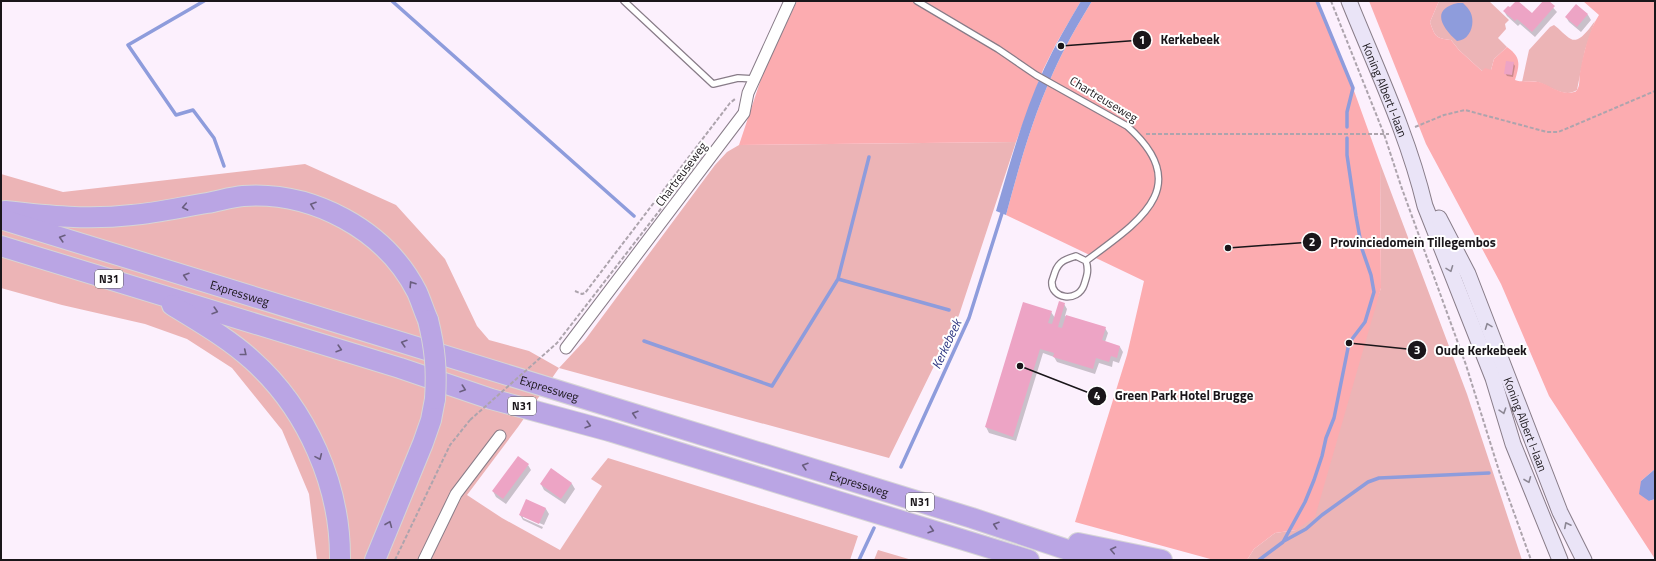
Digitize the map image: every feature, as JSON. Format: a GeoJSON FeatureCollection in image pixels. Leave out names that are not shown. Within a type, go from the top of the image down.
{"type":"FeatureCollection","features":[{"type":"Feature","properties":{"kind":"highway"},"geometry":{"type":"LineString","coordinates":[[1,211],[59,217],[100,218],[171,210],[242,196],[271,196],[300,200],[327,210],[352,223],[379,244],[400,266],[417,292],[428,320],[434,343],[437,372],[435,399],[431,420],[423,443],[374,560]]}},
{"type":"Feature","properties":{"kind":"highway","name":"Expressweg"},"geometry":{"type":"LineString","coordinates":[[1,219],[1020,533],[1098,560]]}},
{"type":"Feature","properties":{"kind":"highway","name":"Expressweg"},"geometry":{"type":"LineString","coordinates":[[1,246],[393,366],[491,399],[609,432],[1029,560]]}},
{"type":"Feature","properties":{"kind":"highway"},"geometry":{"type":"LineString","coordinates":[[151,292],[233,345],[252,360],[272,380],[292,406],[309,435],[322,464],[332,495],[338,526],[340,560]]}},
{"type":"Feature","properties":{"kind":"highway","name":"N31"},"geometry":{"type":"LineString","coordinates":[[1020,533],[1092,545],[1162,560]]}},
{"type":"Feature","properties":{"kind":"main road","name":"Koning Albert I-laan"},"geometry":{"type":"LineString","coordinates":[[1349,1],[1402,133],[1425,206],[1493,378],[1513,444],[1560,560]]}},
{"type":"Feature","properties":{"kind":"main road","name":"Koning Albert I-laan"},"geometry":{"type":"LineString","coordinates":[[1418,180],[1468,274],[1560,512],[1584,560]]}},
{"type":"Feature","properties":{"kind":"street","name":"Chartreuseweg"},"geometry":{"type":"LineString","coordinates":[[566,348],[744,113],[748,93],[756,79],[790,1]]}},
{"type":"Feature","properties":{"kind":"street"},"geometry":{"type":"LineString","coordinates":[[424,560],[456,494],[500,436]]}},
{"type":"Feature","properties":{"kind":"lane"},"geometry":{"type":"LineString","coordinates":[[624,1],[713,84],[738,78],[756,79]]}},
{"type":"Feature","properties":{"kind":"lane","name":"Chartreuseweg"},"geometry":{"type":"LineString","coordinates":[[917,1],[998,49],[1036,75],[1127,126],[1137,134],[1148,148],[1157,164],[1159,177],[1156,192],[1147,210],[1132,227],[1086,261]]}},
{"type":"Feature","properties":{"kind":"lane"},"geometry":{"type":"LineString","coordinates":[[1076,256],[1086,261],[1089,269],[1082,288],[1076,296],[1069,298],[1060,295],[1053,288],[1052,281],[1058,265],[1065,259],[1076,256]]}},
{"type":"Feature","properties":{"kind":"path"},"geometry":{"type":"LineString","coordinates":[[1331,1],[1384,134],[1401,186],[1466,365],[1500,474],[1531,560]]}},
{"type":"Feature","properties":{"kind":"path"},"geometry":{"type":"LineString","coordinates":[[1137,134],[1402,133],[1444,115],[1465,110],[1547,132],[1558,132],[1655,91]]}},
{"type":"Feature","properties":{"kind":"path"},"geometry":{"type":"LineString","coordinates":[[575,291],[582,294],[585,293],[730,103],[748,93]]}},
{"type":"Feature","properties":{"kind":"path","name":"Chartreuseweg"},"geometry":{"type":"LineString","coordinates":[[395,560],[450,445],[470,420],[557,343],[701,157]]}},
{"type":"Feature","properties":{"kind":"shaded area"},"geometry":{"type":"Polygon","coordinates":[[[797,1],[1081,1],[1043,70],[1016,142],[739,145],[763,73],[797,1]]]}},
{"type":"Feature","properties":{"kind":"shaded area"},"geometry":{"type":"Polygon","coordinates":[[[1092,1],[1317,1],[1353,88],[1380,163],[1381,288],[1315,517],[1296,530],[1275,533],[1254,549],[1247,560],[1214,560],[1075,522],[1127,355],[1144,281],[1006,215],[1026,143],[1045,90],[1066,45],[1092,1]]]}},
{"type":"Feature","properties":{"kind":"shaded area"},"geometry":{"type":"Polygon","coordinates":[[[1369,1],[1439,1],[1430,22],[1433,31],[1439,37],[1451,40],[1459,50],[1482,71],[1485,68],[1491,70],[1494,59],[1507,47],[1515,54],[1518,61],[1518,70],[1515,80],[1539,82],[1565,93],[1569,93],[1575,92],[1579,86],[1581,66],[1587,43],[1595,21],[1599,15],[1583,1],[1655,1],[1655,469],[1641,481],[1649,501],[1655,499],[1655,559],[1549,396],[1501,284],[1426,144],[1369,1]]]}},
{"type":"Feature","properties":{"kind":"shaded area"},"geometry":{"type":"Polygon","coordinates":[[[1439,1],[1489,1],[1509,20],[1505,24],[1506,29],[1498,38],[1507,47],[1494,59],[1491,70],[1482,71],[1459,50],[1451,40],[1439,37],[1435,34],[1430,22],[1439,1]]]}},
{"type":"Feature","properties":{"kind":"shaded area"},"geometry":{"type":"Polygon","coordinates":[[[1595,21],[1585,50],[1577,90],[1566,93],[1537,82],[1522,82],[1529,50],[1550,27],[1554,25],[1569,38],[1574,40],[1585,34],[1595,21]]]}},
{"type":"Feature","properties":{"kind":"shaded area"},"geometry":{"type":"Polygon","coordinates":[[[1016,142],[959,315],[889,458],[559,368],[585,340],[715,165],[727,152],[739,145],[1016,142]]]}},
{"type":"Feature","properties":{"kind":"shaded area"},"geometry":{"type":"Polygon","coordinates":[[[1380,163],[1467,394],[1522,560],[1247,560],[1254,549],[1275,533],[1296,530],[1381,288],[1380,163]]]}},
{"type":"Feature","properties":{"kind":"shaded area"},"geometry":{"type":"Polygon","coordinates":[[[305,164],[396,205],[445,259],[477,326],[489,340],[529,351],[559,368],[518,427],[467,495],[502,518],[560,550],[602,486],[591,479],[608,458],[858,536],[850,560],[317,560],[309,494],[282,430],[232,368],[187,339],[145,324],[62,305],[1,288],[1,174],[63,192],[305,164]]]}},
{"type":"Feature","properties":{"kind":"shaded area"},"geometry":{"type":"Polygon","coordinates":[[[878,550],[912,560],[874,560],[878,550]]]}},
{"type":"Feature","properties":{"kind":"water"},"geometry":{"type":"Polygon","coordinates":[[[1081,1],[1092,1],[1066,45],[1045,90],[1026,143],[1006,215],[996,211],[1023,121],[1036,86],[1048,60],[1081,1]]]}},
{"type":"Feature","properties":{"kind":"water"},"geometry":{"type":"Polygon","coordinates":[[[1463,3],[1471,13],[1472,25],[1468,36],[1457,41],[1443,25],[1441,14],[1449,6],[1463,3]]]}},
{"type":"Feature","properties":{"kind":"water"},"geometry":{"type":"Polygon","coordinates":[[[1655,469],[1655,499],[1649,501],[1639,494],[1641,481],[1655,469]]]}},
{"type":"Feature","properties":{"kind":"building"},"geometry":{"type":"Polygon","coordinates":[[[1516,1],[1532,13],[1543,1],[1549,1],[1555,6],[1532,32],[1517,19],[1515,21],[1503,11],[1516,1]]]}},
{"type":"Feature","properties":{"kind":"building"},"geometry":{"type":"Polygon","coordinates":[[[1576,4],[1588,14],[1577,27],[1565,17],[1576,4]]]}},
{"type":"Feature","properties":{"kind":"building"},"geometry":{"type":"Polygon","coordinates":[[[1506,61],[1514,62],[1512,75],[1504,74],[1506,61]]]}},
{"type":"Feature","properties":{"kind":"building"},"geometry":{"type":"Polygon","coordinates":[[[1059,301],[1065,303],[1058,327],[1062,328],[1066,315],[1106,327],[1102,340],[1120,346],[1117,358],[1111,356],[1109,362],[1096,358],[1093,369],[1053,357],[1054,353],[1040,349],[1013,437],[985,427],[1023,302],[1052,311],[1048,323],[1052,324],[1059,301]]]}},
{"type":"Feature","properties":{"kind":"building"},"geometry":{"type":"Polygon","coordinates":[[[518,456],[529,464],[503,499],[492,491],[518,456]]]}},
{"type":"Feature","properties":{"kind":"building"},"geometry":{"type":"Polygon","coordinates":[[[551,468],[572,483],[561,499],[540,484],[551,468]]]}},
{"type":"Feature","properties":{"kind":"building"},"geometry":{"type":"Polygon","coordinates":[[[526,499],[546,508],[539,524],[519,515],[526,499]]]}},
{"type":"Feature","properties":{"kind":"waterway"},"geometry":{"type":"LineString","coordinates":[[204,1],[128,45],[176,115],[193,110],[214,138],[224,166]]}},
{"type":"Feature","properties":{"kind":"waterway"},"geometry":{"type":"LineString","coordinates":[[392,1],[634,216]]}},
{"type":"Feature","properties":{"kind":"waterway"},"geometry":{"type":"LineString","coordinates":[[1317,1],[1353,88],[1347,112],[1347,127]]}},
{"type":"Feature","properties":{"kind":"waterway"},"geometry":{"type":"LineString","coordinates":[[1259,560],[1283,542],[1305,502],[1314,480],[1326,438],[1334,418],[1349,343],[1365,322],[1374,292],[1371,275],[1362,249],[1356,216],[1347,155],[1347,138]]}},
{"type":"Feature","properties":{"kind":"waterway"},"geometry":{"type":"LineString","coordinates":[[644,341],[772,386],[838,279],[869,157]]}},
{"type":"Feature","properties":{"kind":"waterway","name":"Kerkebeek"},"geometry":{"type":"LineString","coordinates":[[901,467],[969,318],[1003,210]]}},
{"type":"Feature","properties":{"kind":"waterway"},"geometry":{"type":"LineString","coordinates":[[838,279],[949,310]]}},
{"type":"Feature","properties":{"kind":"waterway"},"geometry":{"type":"LineString","coordinates":[[1284,541],[1306,529],[1322,515],[1368,482],[1379,478],[1489,473]]}},
{"type":"Feature","properties":{"kind":"waterway","name":"Kerkebeek"},"geometry":{"type":"LineString","coordinates":[[859,560],[874,528]]}},
{"type":"Feature","properties":{"kind":"place","name":"Kerkebeek"},"geometry":{"type":"Point","coordinates":[1061,46]}},
{"type":"Feature","properties":{"kind":"place","name":"Provinciedomein Tillegembos"},"geometry":{"type":"Point","coordinates":[1228,248]}},
{"type":"Feature","properties":{"kind":"place","name":"Oude Kerkebeek"},"geometry":{"type":"Point","coordinates":[1349,343]}},
{"type":"Feature","properties":{"kind":"place","name":"Green Park Hotel Brugge"},"geometry":{"type":"Point","coordinates":[1020,366]}}]}
